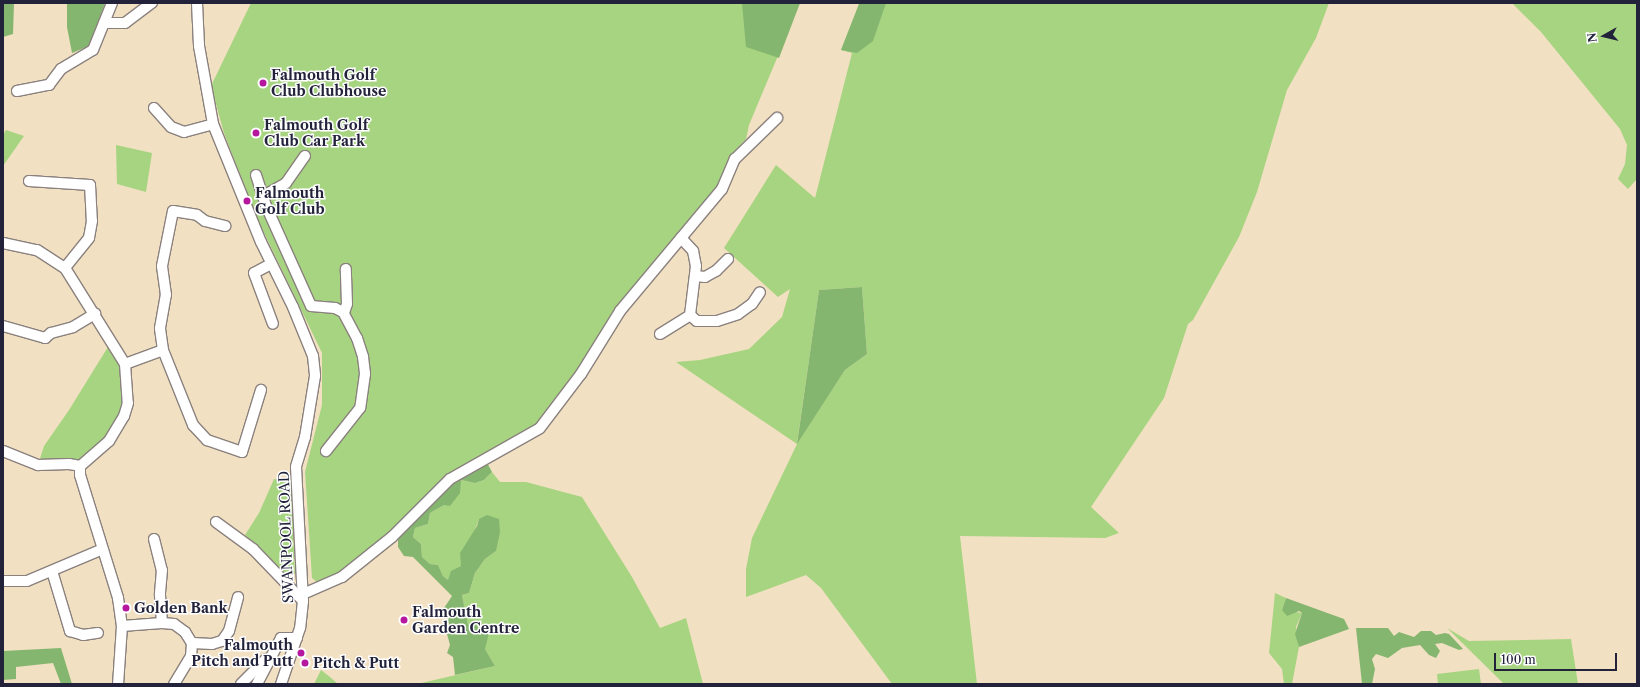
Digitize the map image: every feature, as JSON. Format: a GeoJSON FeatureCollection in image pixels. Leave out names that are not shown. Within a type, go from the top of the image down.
{"type":"FeatureCollection","features":[{"type":"Feature","properties":{"kind":"street"},"geometry":{"type":"LineString","coordinates":[[16,91],[49,85],[61,69],[93,50],[112,3]]}},
{"type":"Feature","properties":{"kind":"street"},"geometry":{"type":"LineString","coordinates":[[104,24],[125,23],[152,3]]}},
{"type":"Feature","properties":{"kind":"street","name":"SWANPOOL ROAD"},"geometry":{"type":"LineString","coordinates":[[197,3],[199,46],[213,124],[270,264],[312,348],[315,370],[305,437],[296,467],[303,598],[297,638],[281,684]]}},
{"type":"Feature","properties":{"kind":"street"},"geometry":{"type":"LineString","coordinates":[[154,108],[171,127],[184,132],[213,124]]}},
{"type":"Feature","properties":{"kind":"street"},"geometry":{"type":"LineString","coordinates":[[216,522],[253,549],[303,598],[339,578],[392,537],[450,479],[540,428],[581,374],[620,311],[722,189],[735,159],[777,118]]}},
{"type":"Feature","properties":{"kind":"street"},"geometry":{"type":"LineString","coordinates":[[263,196],[286,183],[305,156]]}},
{"type":"Feature","properties":{"kind":"street"},"geometry":{"type":"LineString","coordinates":[[256,175],[263,196],[311,306],[335,308],[344,313],[357,338],[363,357],[366,374],[364,394],[360,408],[326,451]]}},
{"type":"Feature","properties":{"kind":"street"},"geometry":{"type":"LineString","coordinates":[[29,181],[90,185],[92,221],[89,238],[65,268]]}},
{"type":"Feature","properties":{"kind":"street"},"geometry":{"type":"LineString","coordinates":[[225,226],[205,221],[197,215],[173,211],[162,266],[166,295],[160,328],[163,350],[193,425],[207,440],[242,452],[261,390]]}},
{"type":"Feature","properties":{"kind":"street"},"geometry":{"type":"LineString","coordinates":[[681,238],[693,252],[696,266],[690,315]]}},
{"type":"Feature","properties":{"kind":"street"},"geometry":{"type":"LineString","coordinates":[[3,243],[36,250],[65,268],[125,364],[128,403],[124,416],[109,441],[80,466],[80,475],[118,598],[122,626],[118,684]]}},
{"type":"Feature","properties":{"kind":"street"},"geometry":{"type":"LineString","coordinates":[[695,276],[705,277],[716,271],[728,259]]}},
{"type":"Feature","properties":{"kind":"street"},"geometry":{"type":"LineString","coordinates":[[270,264],[254,273],[274,324]]}},
{"type":"Feature","properties":{"kind":"street"},"geometry":{"type":"LineString","coordinates":[[344,313],[347,304],[346,269]]}},
{"type":"Feature","properties":{"kind":"street"},"geometry":{"type":"LineString","coordinates":[[690,315],[697,321],[717,321],[738,314],[752,304],[760,292]]}},
{"type":"Feature","properties":{"kind":"street"},"geometry":{"type":"LineString","coordinates":[[3,326],[45,338],[51,333],[73,327],[95,314]]}},
{"type":"Feature","properties":{"kind":"street"},"geometry":{"type":"LineString","coordinates":[[660,334],[690,315]]}},
{"type":"Feature","properties":{"kind":"street"},"geometry":{"type":"LineString","coordinates":[[125,364],[163,350]]}},
{"type":"Feature","properties":{"kind":"street"},"geometry":{"type":"LineString","coordinates":[[3,451],[38,465],[69,464],[80,466]]}},
{"type":"Feature","properties":{"kind":"street"},"geometry":{"type":"LineString","coordinates":[[154,539],[162,570],[160,595],[162,623]]}},
{"type":"Feature","properties":{"kind":"street"},"geometry":{"type":"LineString","coordinates":[[3,581],[27,581],[104,549]]}},
{"type":"Feature","properties":{"kind":"street"},"geometry":{"type":"LineString","coordinates":[[52,571],[70,631],[83,635],[98,633]]}},
{"type":"Feature","properties":{"kind":"street"},"geometry":{"type":"LineString","coordinates":[[192,643],[212,644],[222,641],[229,631],[238,597]]}},
{"type":"Feature","properties":{"kind":"street"},"geometry":{"type":"LineString","coordinates":[[122,626],[162,623],[174,624],[185,632],[192,643],[191,656],[174,684]]}},
{"type":"Feature","properties":{"kind":"street"},"geometry":{"type":"LineString","coordinates":[[257,684],[270,655],[281,638],[297,638]]}},
{"type":"Feature","properties":{"kind":"street"},"geometry":{"type":"LineString","coordinates":[[241,684],[270,655]]}},
{"type":"Feature","properties":{"kind":"green space"},"geometry":{"type":"Polygon","coordinates":[[[3,3],[14,3],[13,34],[3,37],[3,3]]]}},
{"type":"Feature","properties":{"kind":"green space"},"geometry":{"type":"Polygon","coordinates":[[[67,3],[105,3],[89,46],[72,53],[67,27],[67,3]]]}},
{"type":"Feature","properties":{"kind":"green space","name":"Falmouth Golf Club"},"geometry":{"type":"Polygon","coordinates":[[[251,3],[800,3],[749,125],[746,139],[729,157],[718,187],[623,299],[577,370],[537,424],[448,475],[389,534],[336,574],[318,583],[312,578],[305,472],[322,405],[322,353],[255,214],[224,133],[211,86],[251,3]]]}},
{"type":"Feature","properties":{"kind":"green space"},"geometry":{"type":"Polygon","coordinates":[[[742,3],[800,3],[779,58],[746,47],[742,3]]]}},
{"type":"Feature","properties":{"kind":"green space"},"geometry":{"type":"Polygon","coordinates":[[[855,3],[1329,3],[1316,38],[1287,90],[1257,192],[1239,237],[1193,320],[1188,324],[1164,398],[1091,507],[1119,533],[1105,538],[960,536],[977,684],[892,684],[821,588],[806,575],[746,597],[746,569],[752,538],[797,444],[676,362],[700,360],[749,349],[782,317],[790,289],[778,297],[724,248],[776,165],[815,198],[852,53],[841,50],[859,4],[855,3]],[[862,287],[819,290],[797,443],[845,370],[867,354],[862,287]]]}},
{"type":"Feature","properties":{"kind":"green space"},"geometry":{"type":"Polygon","coordinates":[[[855,3],[886,3],[873,41],[857,53],[841,50],[859,4],[855,3]]]}},
{"type":"Feature","properties":{"kind":"green space"},"geometry":{"type":"Polygon","coordinates":[[[1512,3],[1637,3],[1637,179],[1628,189],[1618,179],[1625,164],[1627,145],[1620,129],[1541,32],[1512,3]]]}},
{"type":"Feature","properties":{"kind":"green space"},"geometry":{"type":"Polygon","coordinates":[[[6,130],[24,136],[3,166],[3,135],[6,130]]]}},
{"type":"Feature","properties":{"kind":"green space"},"geometry":{"type":"Polygon","coordinates":[[[116,145],[152,153],[146,192],[117,184],[116,145]]]}},
{"type":"Feature","properties":{"kind":"green space"},"geometry":{"type":"Polygon","coordinates":[[[862,287],[867,354],[845,370],[797,444],[819,290],[862,287]]]}},
{"type":"Feature","properties":{"kind":"green space"},"geometry":{"type":"Polygon","coordinates":[[[111,342],[128,382],[117,430],[83,461],[38,465],[44,446],[69,410],[111,342]]]}},
{"type":"Feature","properties":{"kind":"green space"},"geometry":{"type":"Polygon","coordinates":[[[485,459],[492,472],[484,480],[475,483],[461,480],[460,493],[450,506],[444,505],[430,513],[428,524],[415,528],[413,537],[421,544],[422,557],[430,564],[438,565],[443,576],[448,580],[451,571],[461,566],[460,553],[477,526],[479,519],[487,515],[499,519],[500,532],[496,551],[485,559],[475,573],[469,593],[462,595],[468,625],[476,625],[482,633],[489,633],[485,649],[495,666],[455,675],[453,657],[447,653],[450,645],[447,634],[451,630],[444,608],[452,596],[413,557],[404,556],[398,547],[398,531],[450,479],[485,459]]]}},
{"type":"Feature","properties":{"kind":"green space"},"geometry":{"type":"Polygon","coordinates":[[[492,472],[500,482],[526,482],[582,497],[632,577],[660,628],[686,618],[703,684],[417,684],[495,666],[485,649],[482,633],[468,625],[462,595],[469,593],[475,573],[485,559],[496,551],[479,519],[461,566],[448,580],[443,576],[438,565],[430,564],[422,557],[421,544],[413,537],[415,528],[428,524],[430,513],[444,505],[458,487],[461,480],[475,483],[484,480],[492,472]]]}},
{"type":"Feature","properties":{"kind":"green space"},"geometry":{"type":"Polygon","coordinates":[[[274,479],[291,481],[295,574],[283,572],[245,535],[259,513],[274,479]]]}},
{"type":"Feature","properties":{"kind":"green space"},"geometry":{"type":"Polygon","coordinates":[[[1275,593],[1286,598],[1282,610],[1302,613],[1296,627],[1299,647],[1292,684],[1284,684],[1282,669],[1269,653],[1275,593]]]}},
{"type":"Feature","properties":{"kind":"green space"},"geometry":{"type":"Polygon","coordinates":[[[1286,598],[1344,619],[1349,629],[1299,647],[1295,634],[1302,613],[1299,611],[1287,616],[1282,610],[1286,598]]]}},
{"type":"Feature","properties":{"kind":"green space"},"geometry":{"type":"Polygon","coordinates":[[[1356,628],[1388,628],[1394,636],[1399,632],[1414,637],[1421,631],[1431,631],[1436,635],[1445,633],[1449,634],[1463,649],[1459,650],[1442,643],[1435,644],[1440,651],[1436,658],[1429,655],[1420,645],[1402,648],[1388,658],[1376,654],[1372,659],[1375,669],[1372,684],[1362,684],[1356,628]]]}},
{"type":"Feature","properties":{"kind":"green space"},"geometry":{"type":"Polygon","coordinates":[[[1447,628],[1469,641],[1571,639],[1578,684],[1504,684],[1447,628]]]}},
{"type":"Feature","properties":{"kind":"green space"},"geometry":{"type":"Polygon","coordinates":[[[61,648],[72,684],[61,684],[53,663],[16,667],[16,679],[3,680],[3,651],[61,648]]]}},
{"type":"Feature","properties":{"kind":"green space"},"geometry":{"type":"Polygon","coordinates":[[[1479,669],[1481,684],[1438,684],[1437,674],[1479,669]]]}},
{"type":"Feature","properties":{"kind":"green space"},"geometry":{"type":"Polygon","coordinates":[[[321,670],[330,677],[338,684],[314,684],[321,670]]]}},
{"type":"Feature","properties":{"kind":"place","name":"Falmouth Golf Club Clubhouse"},"geometry":{"type":"Point","coordinates":[263,83]}},
{"type":"Feature","properties":{"kind":"place","name":"Falmouth Golf Club Car Park"},"geometry":{"type":"Point","coordinates":[256,133]}},
{"type":"Feature","properties":{"kind":"place","name":"Falmouth Golf Club"},"geometry":{"type":"Point","coordinates":[247,201]}},
{"type":"Feature","properties":{"kind":"place","name":"Golden Bank"},"geometry":{"type":"Point","coordinates":[126,608]}},
{"type":"Feature","properties":{"kind":"place","name":"Falmouth Garden Centre"},"geometry":{"type":"Point","coordinates":[404,620]}},
{"type":"Feature","properties":{"kind":"place","name":"Falmouth Pitch and Putt"},"geometry":{"type":"Point","coordinates":[301,653]}},
{"type":"Feature","properties":{"kind":"place","name":"Pitch & Putt"},"geometry":{"type":"Point","coordinates":[305,663]}}]}
